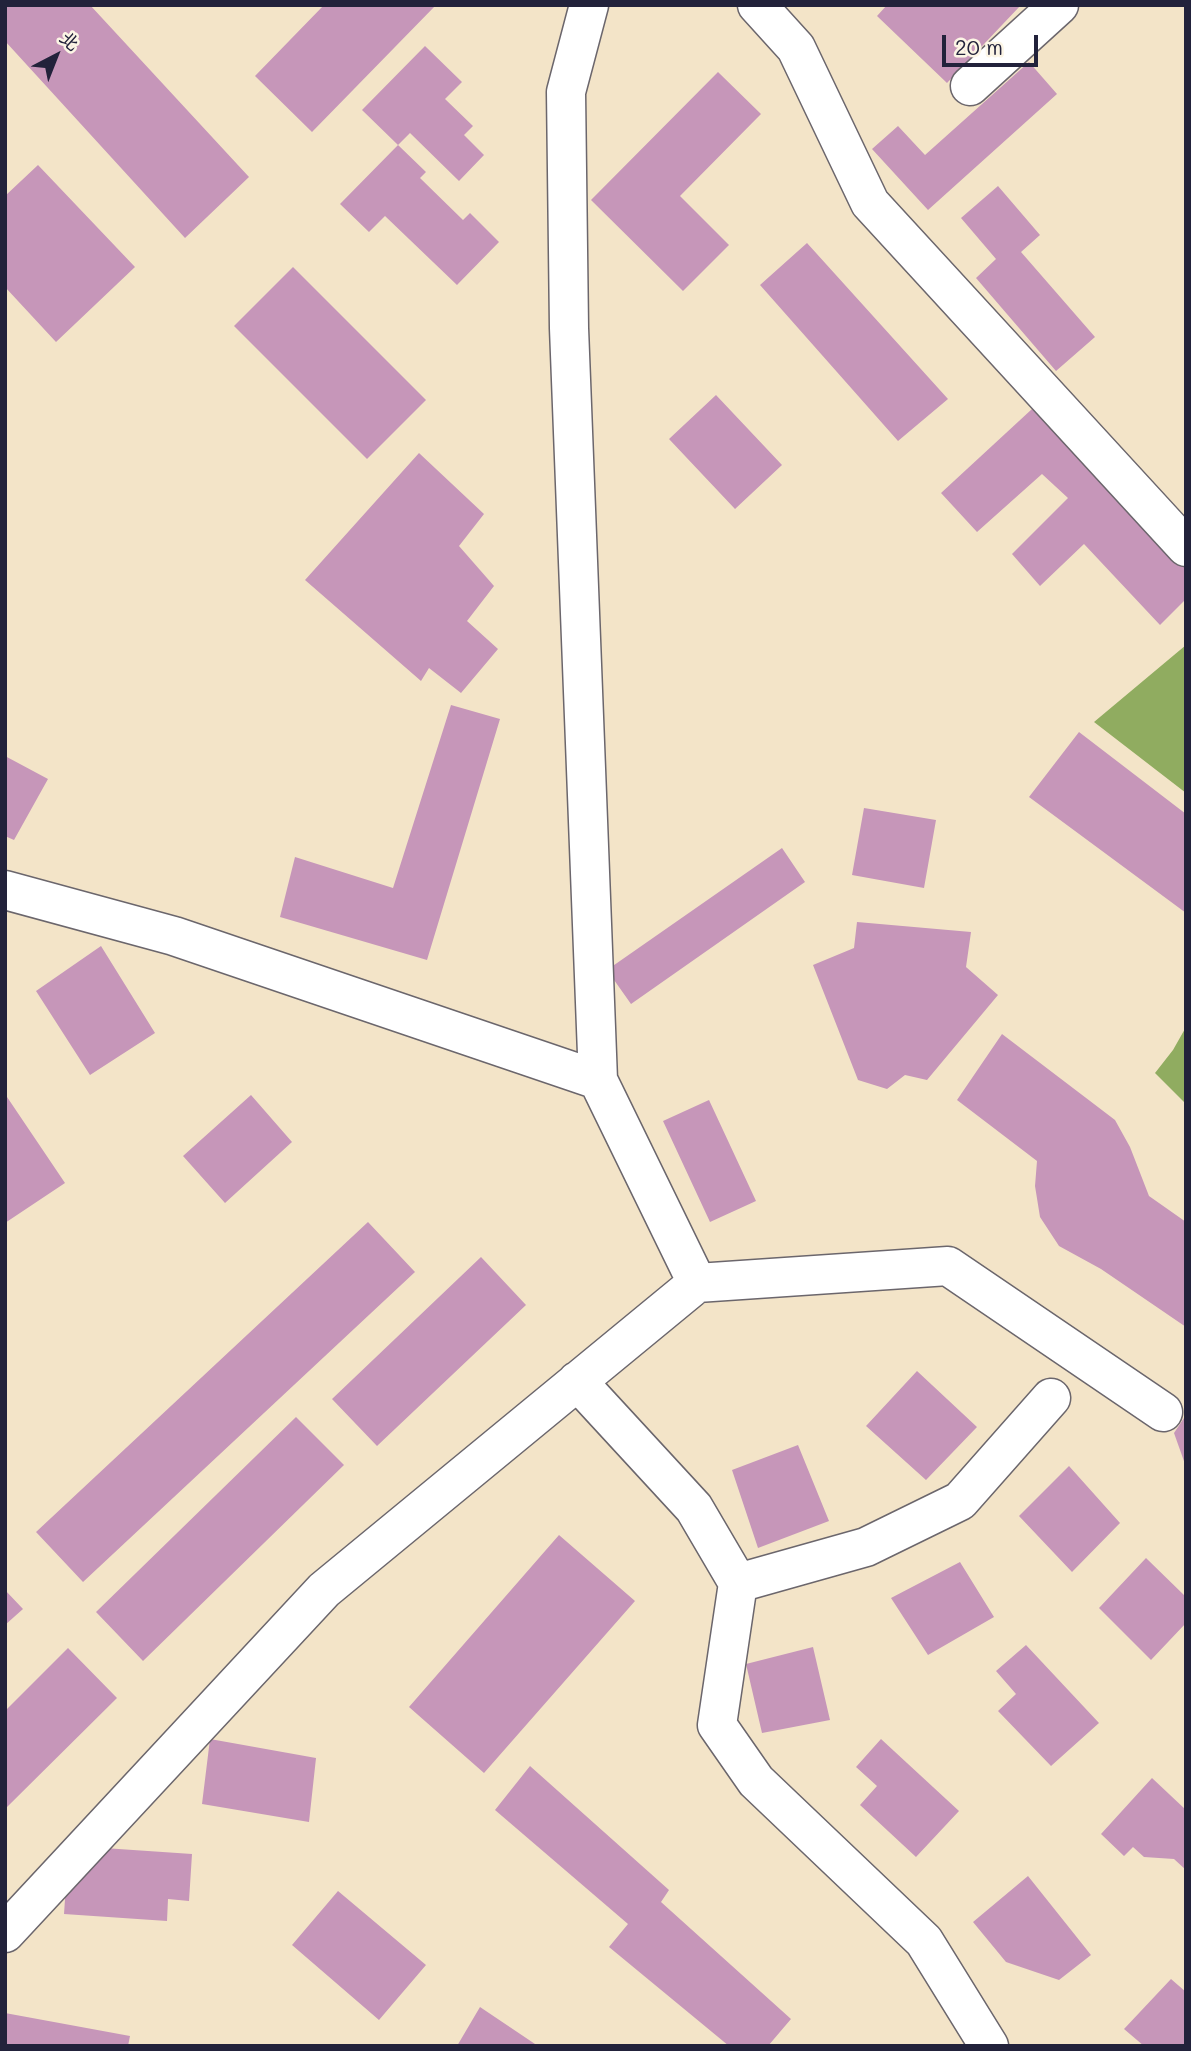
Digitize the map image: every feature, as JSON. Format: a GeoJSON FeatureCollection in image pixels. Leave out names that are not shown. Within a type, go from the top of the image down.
{"type":"FeatureCollection","features":[{"type":"Feature","properties":{"kind":"street"},"geometry":{"type":"LineString","coordinates":[[589,5],[566,92],[569,328],[598,1080],[697,1283]]}},
{"type":"Feature","properties":{"kind":"street"},"geometry":{"type":"LineString","coordinates":[[757,5],[796,48],[870,203],[1186,547]]}},
{"type":"Feature","properties":{"kind":"street"},"geometry":{"type":"LineString","coordinates":[[970,86],[1059,5]]}},
{"type":"Feature","properties":{"kind":"street"},"geometry":{"type":"LineString","coordinates":[[5,890],[174,936],[598,1080]]}},
{"type":"Feature","properties":{"kind":"street"},"geometry":{"type":"LineString","coordinates":[[5,1933],[324,1590],[697,1283],[948,1266],[1163,1412]]}},
{"type":"Feature","properties":{"kind":"street"},"geometry":{"type":"LineString","coordinates":[[577,1381],[694,1508],[738,1583],[717,1725],[757,1781],[924,1941],[989,2046]]}},
{"type":"Feature","properties":{"kind":"street"},"geometry":{"type":"LineString","coordinates":[[738,1583],[866,1547],[960,1501],[1051,1398]]}},
{"type":"Feature","properties":{"kind":"green space"},"geometry":{"type":"Polygon","coordinates":[[[1186,645],[1186,793],[1094,722],[1186,645]]]}},
{"type":"Feature","properties":{"kind":"green space"},"geometry":{"type":"Polygon","coordinates":[[[1186,1027],[1186,1104],[1155,1073],[1186,1027]]]}},
{"type":"Feature","properties":{"kind":"building"},"geometry":{"type":"Polygon","coordinates":[[[5,5],[90,5],[249,177],[185,238],[5,41],[5,5]]]}},
{"type":"Feature","properties":{"kind":"building"},"geometry":{"type":"Polygon","coordinates":[[[324,5],[436,5],[312,132],[255,76],[324,5]]]}},
{"type":"Feature","properties":{"kind":"building"},"geometry":{"type":"Polygon","coordinates":[[[887,5],[1021,5],[947,83],[877,16],[887,5]]]}},
{"type":"Feature","properties":{"kind":"building"},"geometry":{"type":"Polygon","coordinates":[[[425,46],[462,82],[445,99],[473,126],[464,135],[484,155],[459,181],[410,133],[398,145],[362,110],[425,46]]]}},
{"type":"Feature","properties":{"kind":"building"},"geometry":{"type":"Polygon","coordinates":[[[1029,62],[1057,94],[928,210],[872,149],[898,126],[925,155],[1029,62]]]}},
{"type":"Feature","properties":{"kind":"building"},"geometry":{"type":"Polygon","coordinates":[[[718,72],[761,114],[680,196],[729,245],[683,291],[591,200],[718,72]]]}},
{"type":"Feature","properties":{"kind":"building"},"geometry":{"type":"Polygon","coordinates":[[[398,145],[426,172],[420,178],[463,220],[470,213],[499,242],[457,285],[385,216],[369,232],[340,204],[398,145]]]}},
{"type":"Feature","properties":{"kind":"building"},"geometry":{"type":"Polygon","coordinates":[[[38,165],[135,267],[56,342],[5,287],[5,196],[38,165]]]}},
{"type":"Feature","properties":{"kind":"building"},"geometry":{"type":"Polygon","coordinates":[[[998,186],[1040,235],[1021,252],[1095,337],[1056,371],[976,278],[996,259],[961,218],[998,186]]]}},
{"type":"Feature","properties":{"kind":"building"},"geometry":{"type":"Polygon","coordinates":[[[807,243],[948,399],[898,441],[760,285],[807,243]]]}},
{"type":"Feature","properties":{"kind":"building"},"geometry":{"type":"Polygon","coordinates":[[[293,267],[426,400],[367,459],[234,326],[293,267]]]}},
{"type":"Feature","properties":{"kind":"building"},"geometry":{"type":"Polygon","coordinates":[[[716,395],[782,465],[735,509],[669,439],[716,395]]]}},
{"type":"Feature","properties":{"kind":"building"},"geometry":{"type":"Polygon","coordinates":[[[1032,409],[1186,569],[1186,599],[1160,625],[1084,544],[1040,586],[1012,554],[1068,498],[1042,474],[977,532],[941,493],[1032,409]]]}},
{"type":"Feature","properties":{"kind":"building"},"geometry":{"type":"Polygon","coordinates":[[[419,453],[484,514],[459,546],[494,586],[467,621],[498,649],[461,693],[429,668],[421,681],[305,580],[419,453]]]}},
{"type":"Feature","properties":{"kind":"building"},"geometry":{"type":"Polygon","coordinates":[[[451,705],[500,719],[427,960],[280,917],[295,857],[393,888],[451,705]]]}},
{"type":"Feature","properties":{"kind":"building"},"geometry":{"type":"Polygon","coordinates":[[[1079,732],[1186,814],[1186,913],[1029,797],[1079,732]]]}},
{"type":"Feature","properties":{"kind":"building"},"geometry":{"type":"Polygon","coordinates":[[[5,756],[48,779],[14,840],[5,836],[5,756]]]}},
{"type":"Feature","properties":{"kind":"building"},"geometry":{"type":"Polygon","coordinates":[[[864,808],[936,820],[924,888],[852,875],[864,808]]]}},
{"type":"Feature","properties":{"kind":"building"},"geometry":{"type":"Polygon","coordinates":[[[782,848],[805,882],[631,1004],[607,970],[782,848]]]}},
{"type":"Feature","properties":{"kind":"building"},"geometry":{"type":"Polygon","coordinates":[[[857,922],[971,932],[966,967],[998,995],[927,1080],[905,1075],[887,1089],[858,1080],[813,965],[854,948],[857,922]]]}},
{"type":"Feature","properties":{"kind":"building"},"geometry":{"type":"Polygon","coordinates":[[[101,946],[155,1033],[90,1075],[36,991],[101,946]]]}},
{"type":"Feature","properties":{"kind":"building"},"geometry":{"type":"Polygon","coordinates":[[[1002,1034],[1115,1120],[1130,1147],[1149,1196],[1186,1222],[1186,1327],[1101,1269],[1059,1246],[1040,1217],[1035,1186],[1037,1161],[957,1100],[1002,1034]]]}},
{"type":"Feature","properties":{"kind":"building"},"geometry":{"type":"Polygon","coordinates":[[[5,1094],[65,1183],[5,1223],[5,1094]]]}},
{"type":"Feature","properties":{"kind":"building"},"geometry":{"type":"Polygon","coordinates":[[[251,1095],[292,1142],[225,1203],[183,1156],[251,1095]]]}},
{"type":"Feature","properties":{"kind":"building"},"geometry":{"type":"Polygon","coordinates":[[[709,1100],[756,1201],[710,1222],[663,1121],[709,1100]]]}},
{"type":"Feature","properties":{"kind":"building"},"geometry":{"type":"Polygon","coordinates":[[[368,1222],[415,1272],[83,1582],[36,1532],[368,1222]]]}},
{"type":"Feature","properties":{"kind":"building"},"geometry":{"type":"Polygon","coordinates":[[[481,1257],[526,1305],[377,1446],[332,1399],[481,1257]]]}},
{"type":"Feature","properties":{"kind":"building"},"geometry":{"type":"Polygon","coordinates":[[[917,1371],[977,1427],[926,1480],[866,1426],[917,1371]]]}},
{"type":"Feature","properties":{"kind":"building"},"geometry":{"type":"Polygon","coordinates":[[[1186,1415],[1186,1464],[1185,1464],[1174,1433],[1186,1415]]]}},
{"type":"Feature","properties":{"kind":"building"},"geometry":{"type":"Polygon","coordinates":[[[296,1417],[344,1465],[143,1661],[96,1612],[296,1417]]]}},
{"type":"Feature","properties":{"kind":"building"},"geometry":{"type":"Polygon","coordinates":[[[798,1445],[829,1521],[758,1548],[732,1470],[798,1445]]]}},
{"type":"Feature","properties":{"kind":"building"},"geometry":{"type":"Polygon","coordinates":[[[1069,1466],[1120,1523],[1072,1572],[1019,1516],[1069,1466]]]}},
{"type":"Feature","properties":{"kind":"building"},"geometry":{"type":"Polygon","coordinates":[[[559,1535],[635,1601],[484,1773],[409,1707],[559,1535]]]}},
{"type":"Feature","properties":{"kind":"building"},"geometry":{"type":"Polygon","coordinates":[[[1146,1558],[1186,1597],[1186,1623],[1151,1660],[1099,1608],[1146,1558]]]}},
{"type":"Feature","properties":{"kind":"building"},"geometry":{"type":"Polygon","coordinates":[[[960,1562],[994,1617],[928,1655],[891,1598],[960,1562]]]}},
{"type":"Feature","properties":{"kind":"building"},"geometry":{"type":"Polygon","coordinates":[[[5,1590],[23,1609],[5,1625],[5,1590]]]}},
{"type":"Feature","properties":{"kind":"building"},"geometry":{"type":"Polygon","coordinates":[[[1026,1645],[1099,1723],[1051,1766],[998,1711],[1016,1694],[996,1671],[1026,1645]]]}},
{"type":"Feature","properties":{"kind":"building"},"geometry":{"type":"Polygon","coordinates":[[[813,1647],[830,1720],[762,1733],[746,1664],[813,1647]]]}},
{"type":"Feature","properties":{"kind":"building"},"geometry":{"type":"Polygon","coordinates":[[[68,1648],[117,1698],[5,1809],[5,1711],[68,1648]]]}},
{"type":"Feature","properties":{"kind":"building"},"geometry":{"type":"Polygon","coordinates":[[[210,1739],[316,1758],[309,1822],[202,1804],[210,1739]]]}},
{"type":"Feature","properties":{"kind":"building"},"geometry":{"type":"Polygon","coordinates":[[[881,1739],[959,1811],[916,1857],[860,1805],[877,1786],[856,1767],[881,1739]]]}},
{"type":"Feature","properties":{"kind":"building"},"geometry":{"type":"Polygon","coordinates":[[[530,1766],[669,1890],[661,1902],[791,2019],[768,2046],[729,2046],[609,1947],[628,1924],[495,1810],[530,1766]]]}},
{"type":"Feature","properties":{"kind":"building"},"geometry":{"type":"Polygon","coordinates":[[[1152,1778],[1186,1810],[1186,1870],[1174,1859],[1144,1857],[1133,1847],[1124,1856],[1101,1834],[1152,1778]]]}},
{"type":"Feature","properties":{"kind":"building"},"geometry":{"type":"Polygon","coordinates":[[[89,1847],[192,1854],[189,1901],[168,1899],[167,1921],[64,1914],[67,1870],[89,1847]]]}},
{"type":"Feature","properties":{"kind":"building"},"geometry":{"type":"Polygon","coordinates":[[[1028,1876],[1091,1955],[1059,1980],[1006,1962],[973,1922],[1028,1876]]]}},
{"type":"Feature","properties":{"kind":"building"},"geometry":{"type":"Polygon","coordinates":[[[338,1891],[426,1965],[379,2020],[292,1945],[338,1891]]]}},
{"type":"Feature","properties":{"kind":"building"},"geometry":{"type":"Polygon","coordinates":[[[1171,1979],[1186,1992],[1186,2046],[1144,2046],[1124,2029],[1171,1979]]]}},
{"type":"Feature","properties":{"kind":"building"},"geometry":{"type":"Polygon","coordinates":[[[480,2007],[538,2046],[457,2046],[480,2007]]]}},
{"type":"Feature","properties":{"kind":"building"},"geometry":{"type":"Polygon","coordinates":[[[5,2013],[130,2036],[128,2046],[5,2046],[5,2013]]]}}]}
